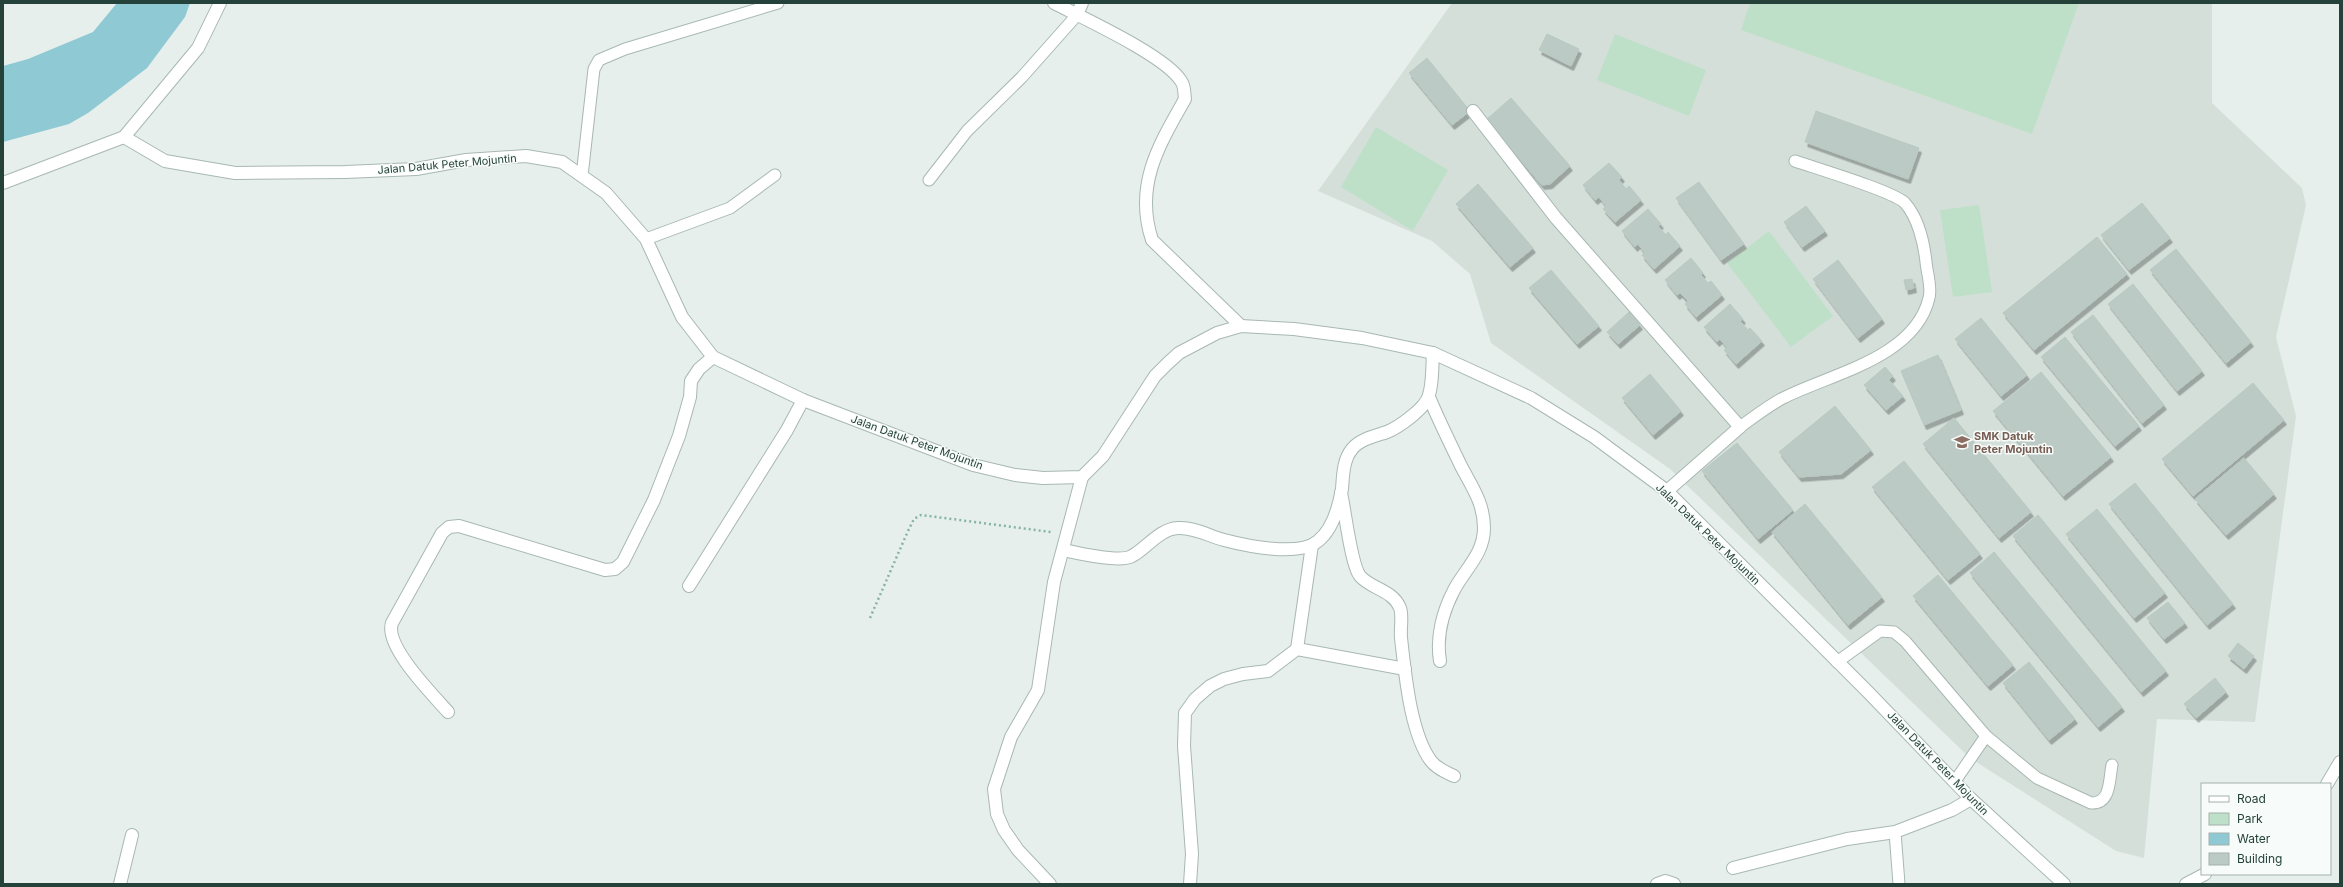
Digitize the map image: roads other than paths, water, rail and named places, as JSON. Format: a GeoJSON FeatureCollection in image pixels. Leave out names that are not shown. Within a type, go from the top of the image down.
{"type":"FeatureCollection","features":[{"type":"Feature","properties":{"kind":"street"},"geometry":{"type":"LineString","coordinates":[[3,183],[124,137],[198,48],[220,3]]}},
{"type":"Feature","properties":{"kind":"street"},"geometry":{"type":"LineString","coordinates":[[1054,3],[1153,58],[1169,68],[1182,81],[1185,99],[1161,140],[1153,160],[1146,194],[1148,228],[1152,240],[1241,326]]}},
{"type":"Feature","properties":{"kind":"street"},"geometry":{"type":"LineString","coordinates":[[1077,15],[1082,3]]}},
{"type":"Feature","properties":{"kind":"street"},"geometry":{"type":"LineString","coordinates":[[1473,111],[1556,218],[1650,322],[1740,427],[1666,491]]}},
{"type":"Feature","properties":{"kind":"street","name":"Jalan Datuk Peter Mojuntin"},"geometry":{"type":"LineString","coordinates":[[124,137],[164,161],[235,173],[345,172],[416,169],[466,160],[526,156],[562,162],[606,193],[646,239],[682,317],[713,357],[800,405],[973,465],[1029,477],[1082,477],[1103,456],[1155,376],[1168,363],[1195,344],[1241,326],[1294,329],[1347,336],[1433,353],[1531,398],[1594,437],[1666,491],[1955,781],[1971,799],[2064,884]]}},
{"type":"Feature","properties":{"kind":"street"},"geometry":{"type":"LineString","coordinates":[[1433,353],[1429,397],[1479,498],[1484,525],[1476,560],[1455,590],[1444,614],[1440,633],[1440,661]]}},
{"type":"Feature","properties":{"kind":"street"},"geometry":{"type":"LineString","coordinates":[[448,712],[420,680],[401,654],[390,633],[392,623],[442,533],[449,527],[459,526],[605,570],[615,569],[623,562],[654,500],[679,436],[690,397],[691,382],[699,369],[713,357]]}},
{"type":"Feature","properties":{"kind":"street"},"geometry":{"type":"LineString","coordinates":[[1063,550],[1099,557],[1131,557],[1160,534],[1177,528],[1196,530],[1256,547],[1291,549],[1312,545],[1319,540],[1328,529],[1341,492],[1346,459],[1352,448],[1366,439],[1389,431],[1403,423],[1413,416],[1429,397]]}},
{"type":"Feature","properties":{"kind":"street"},"geometry":{"type":"LineString","coordinates":[[690,586],[787,430],[800,405]]}},
{"type":"Feature","properties":{"kind":"street"},"geometry":{"type":"LineString","coordinates":[[1050,884],[1018,850],[1004,830],[997,814],[994,789],[1011,737],[1038,690],[1054,582],[1082,477]]}},
{"type":"Feature","properties":{"kind":"street"},"geometry":{"type":"LineString","coordinates":[[1341,492],[1356,569],[1366,581],[1394,598],[1400,608],[1401,636],[1410,706],[1421,741],[1431,761],[1441,770],[1454,776]]}},
{"type":"Feature","properties":{"kind":"street"},"geometry":{"type":"LineString","coordinates":[[1190,884],[1192,854],[1184,746],[1185,713],[1196,699],[1210,686],[1224,679],[1243,674],[1268,671],[1296,649],[1312,545]]}},
{"type":"Feature","properties":{"kind":"street"},"geometry":{"type":"LineString","coordinates":[[1296,649],[1405,669]]}},
{"type":"Feature","properties":{"kind":"street"},"geometry":{"type":"LineString","coordinates":[[2328,783],[2340,762]]}},
{"type":"Feature","properties":{"kind":"street"},"geometry":{"type":"LineString","coordinates":[[1733,868],[1847,839],[1895,832],[1952,810],[1971,799]]}},
{"type":"Feature","properties":{"kind":"street"},"geometry":{"type":"LineString","coordinates":[[120,884],[132,835]]}},
{"type":"Feature","properties":{"kind":"street"},"geometry":{"type":"LineString","coordinates":[[2186,884],[2203,875]]}},
{"type":"Feature","properties":{"kind":"street"},"geometry":{"type":"LineString","coordinates":[[1657,884],[1665,881],[1674,884]]}},
{"type":"Feature","properties":{"kind":"lane"},"geometry":{"type":"LineString","coordinates":[[582,176],[594,70],[599,60],[625,49],[778,3]]}},
{"type":"Feature","properties":{"kind":"lane"},"geometry":{"type":"LineString","coordinates":[[929,180],[967,131],[1022,77],[1077,15]]}},
{"type":"Feature","properties":{"kind":"lane"},"geometry":{"type":"LineString","coordinates":[[1740,427],[1781,399],[1873,359],[1900,343],[1913,330],[1922,316],[1930,297],[1925,249],[1914,218],[1904,202],[1886,193],[1795,161]]}},
{"type":"Feature","properties":{"kind":"lane"},"geometry":{"type":"LineString","coordinates":[[646,239],[730,208],[775,175]]}},
{"type":"Feature","properties":{"kind":"lane"},"geometry":{"type":"LineString","coordinates":[[1837,662],[1880,631],[1894,632],[1905,641],[1986,736],[2037,778],[2091,803],[2098,803],[2104,800],[2107,794],[2112,765]]}},
{"type":"Feature","properties":{"kind":"lane"},"geometry":{"type":"LineString","coordinates":[[1955,781],[1986,736]]}},
{"type":"Feature","properties":{"kind":"lane"},"geometry":{"type":"LineString","coordinates":[[1895,832],[1899,884]]}},
{"type":"Feature","properties":{"kind":"water"},"geometry":{"type":"Polygon","coordinates":[[[117,3],[190,3],[185,17],[147,68],[88,113],[69,124],[3,142],[3,66],[28,59],[93,32],[117,3]]]}},
{"type":"Feature","properties":{"kind":"place","name":"SMK Datuk Peter Mojuntin"},"geometry":{"type":"Point","coordinates":[1962,442]}}]}
